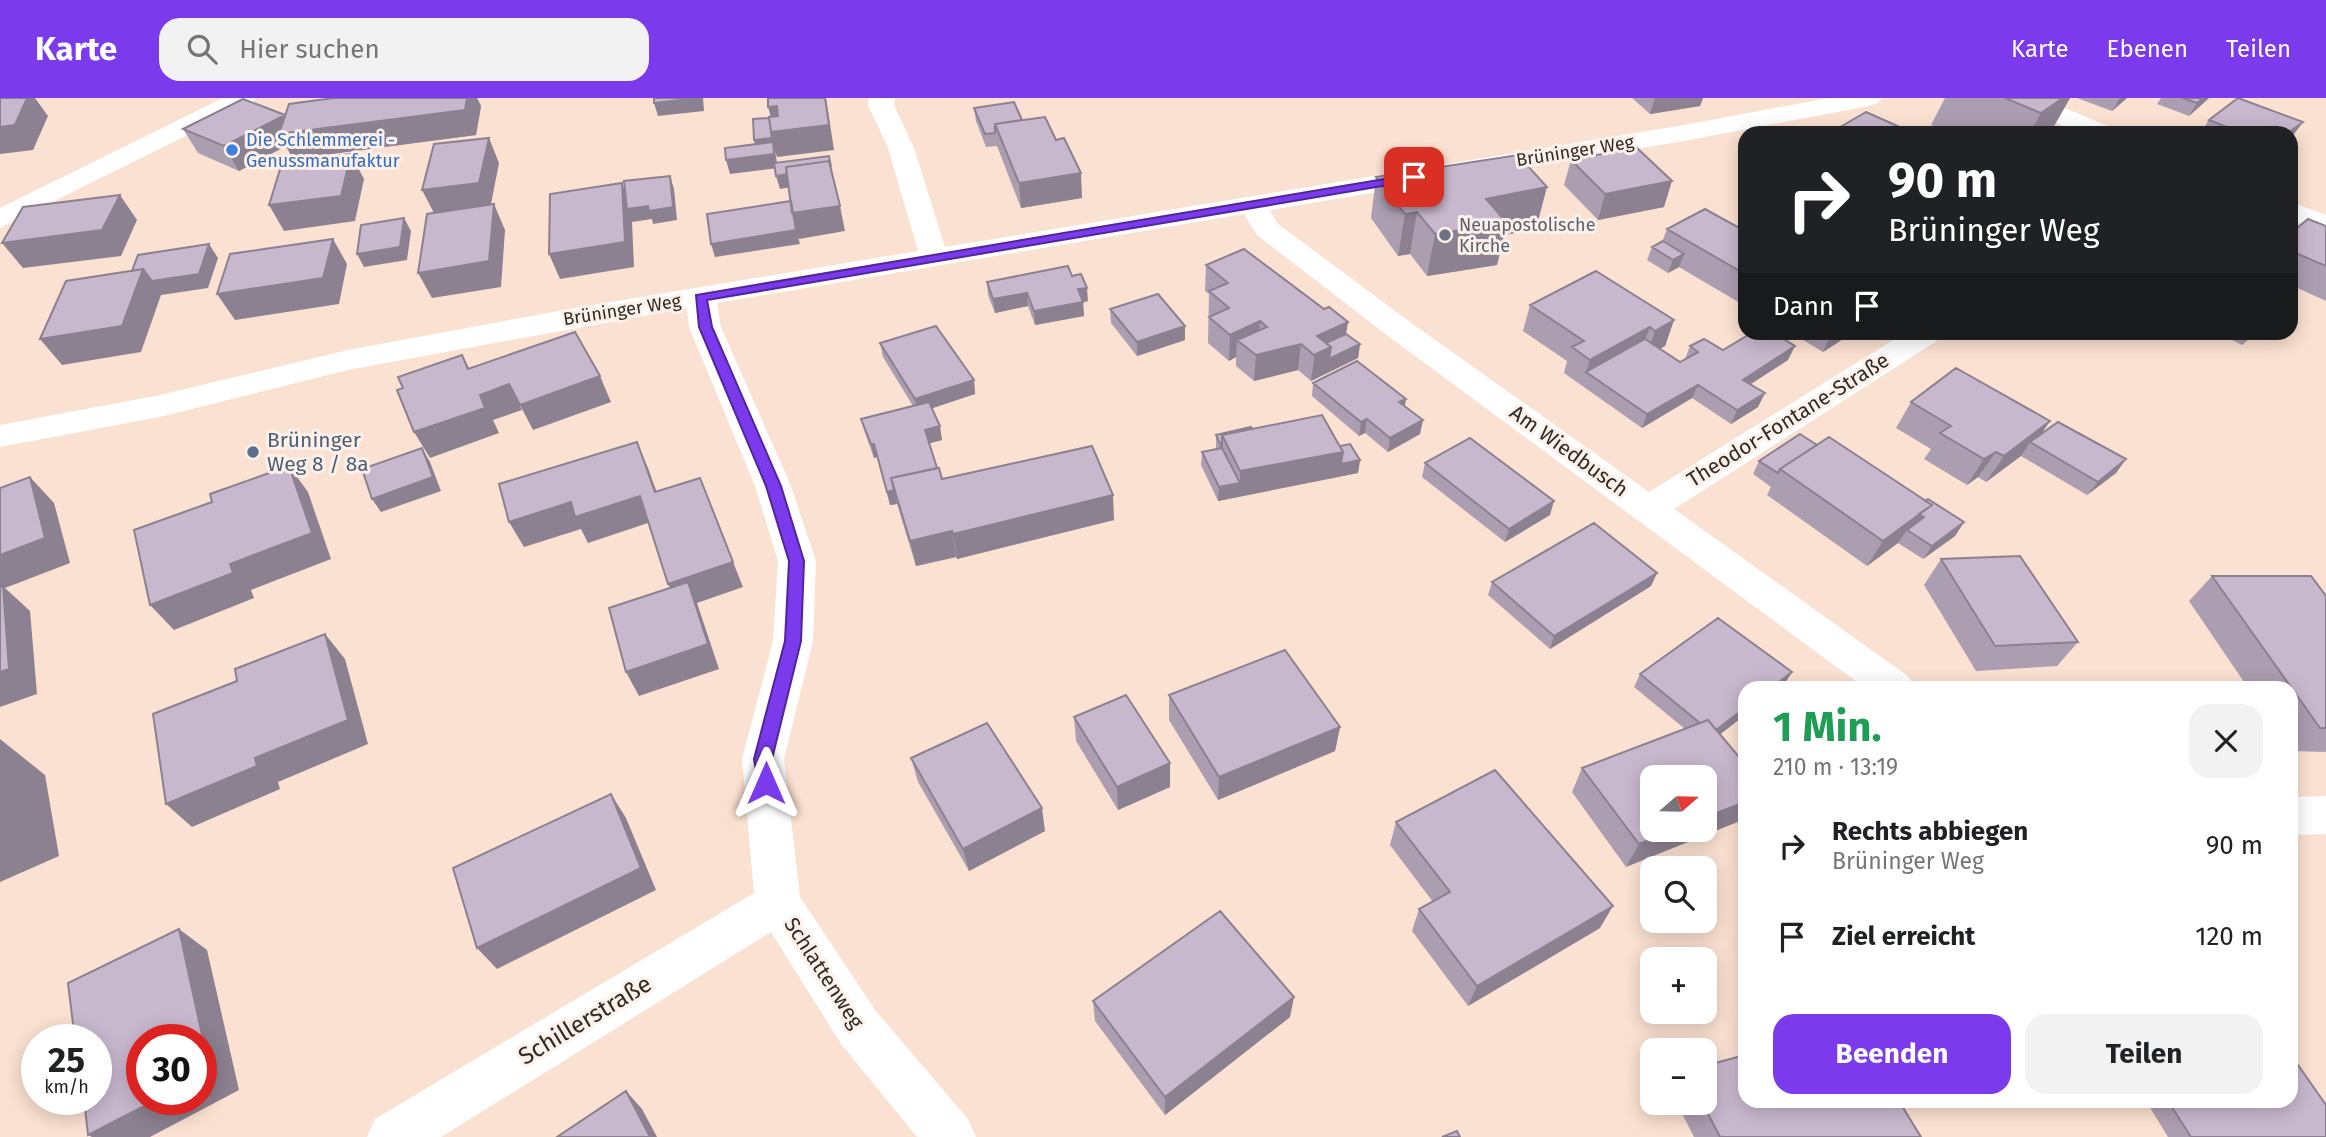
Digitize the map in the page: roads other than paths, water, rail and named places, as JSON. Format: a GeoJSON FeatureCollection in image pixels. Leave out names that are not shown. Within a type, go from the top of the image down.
{"type":"FeatureCollection","features":[{"type":"Feature","properties":{"kind":"street"},"geometry":{"type":"LineString","coordinates":[[0,219],[243,98]]}},
{"type":"Feature","properties":{"kind":"street"},"geometry":{"type":"LineString","coordinates":[[881,98],[881,105],[901,148],[934,257]]}},
{"type":"Feature","properties":{"kind":"street","name":"Brüninger Weg"},"geometry":{"type":"LineString","coordinates":[[0,436],[160,406],[361,358],[569,318],[1684,133],[1869,98]]}},
{"type":"Feature","properties":{"kind":"street"},"geometry":{"type":"LineString","coordinates":[[2020,98],[2085,126]]}},
{"type":"Feature","properties":{"kind":"street","name":"Am Wiedbusch"},"geometry":{"type":"LineString","coordinates":[[1252,204],[1267,229],[1399,329],[1885,681]]}},
{"type":"Feature","properties":{"kind":"street"},"geometry":{"type":"LineString","coordinates":[[2298,214],[2326,225]]}},
{"type":"Feature","properties":{"kind":"street","name":"Schlattenweg"},"geometry":{"type":"LineString","coordinates":[[701,297],[705,327],[773,486],[797,561],[793,641],[763,759],[778,903],[858,1027],[950,1137]]}},
{"type":"Feature","properties":{"kind":"street","name":"Theodor-Fontane-Straße"},"geometry":{"type":"LineString","coordinates":[[1648,509],[1916,340]]}},
{"type":"Feature","properties":{"kind":"street"},"geometry":{"type":"LineString","coordinates":[[2298,816],[2326,816]]}},
{"type":"Feature","properties":{"kind":"street","name":"Schillerstraße"},"geometry":{"type":"LineString","coordinates":[[393,1137],[778,903]]}},
{"type":"Feature","properties":{"kind":"place","name":"Die Schlemmerei - Genussmanufaktur"},"geometry":{"type":"Point","coordinates":[232,150]}},
{"type":"Feature","properties":{"kind":"place","name":"Neuapostolische Kirche"},"geometry":{"type":"Point","coordinates":[1445,235]}},
{"type":"Feature","properties":{"kind":"place","name":"Brüninger Weg 8 / 8a"},"geometry":{"type":"Point","coordinates":[253,452]}}]}
